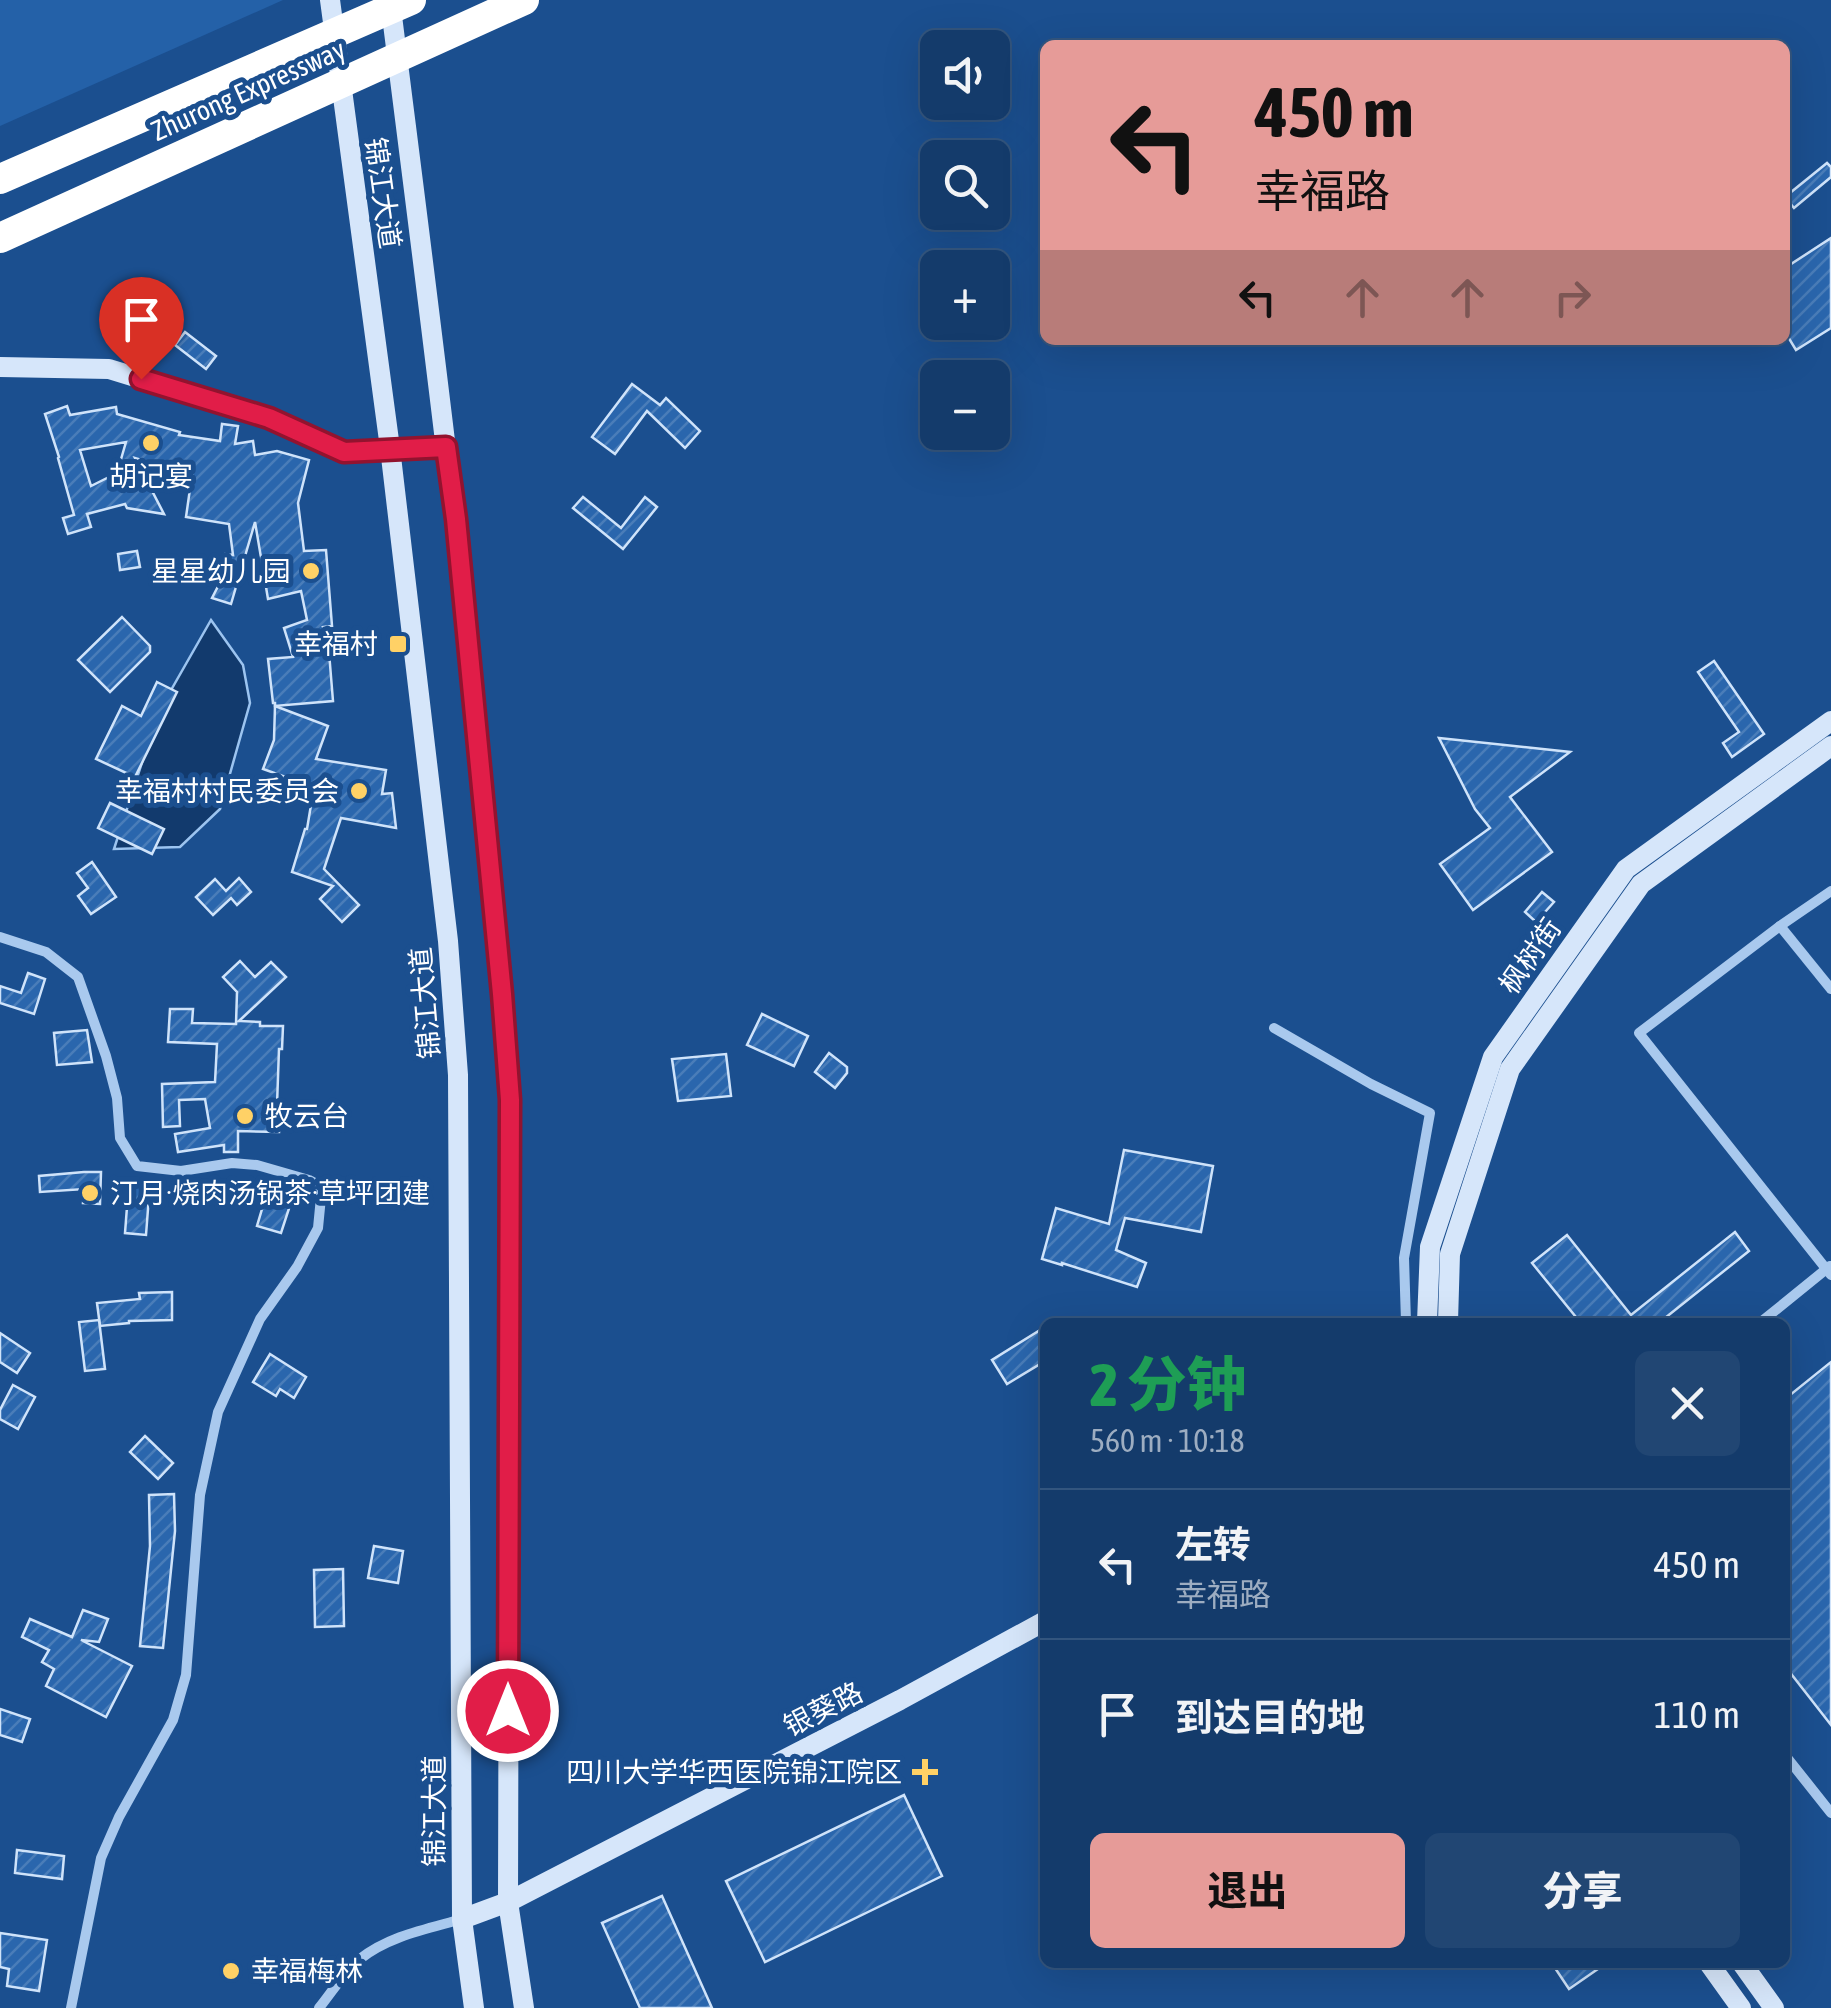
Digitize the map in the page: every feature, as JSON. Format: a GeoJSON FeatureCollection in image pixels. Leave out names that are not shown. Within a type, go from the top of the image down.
{"type":"FeatureCollection","features":[{"type":"Feature","properties":{"kind":"highway","name":"Zhurong Expressway"},"geometry":{"type":"LineString","coordinates":[[0,179],[411,0]]}},
{"type":"Feature","properties":{"kind":"highway","name":"Zhurong Expressway"},"geometry":{"type":"LineString","coordinates":[[0,238],[524,0]]}},
{"type":"Feature","properties":{"kind":"main road","name":"锦江大道"},"geometry":{"type":"LineString","coordinates":[[330,0],[390,448],[448,941],[458,1075],[462,1919],[474,2008]]}},
{"type":"Feature","properties":{"kind":"main road","name":"锦江大道"},"geometry":{"type":"LineString","coordinates":[[390,0],[456,519],[510,1100],[508,1902],[524,2008]]}},
{"type":"Feature","properties":{"kind":"main road"},"geometry":{"type":"LineString","coordinates":[[0,368],[109,369],[269,418],[344,452],[446,447]]}},
{"type":"Feature","properties":{"kind":"main road","name":"枫树街"},"geometry":{"type":"LineString","coordinates":[[1427,1318],[1430,1247],[1493,1057],[1626,869],[1831,721]]}},
{"type":"Feature","properties":{"kind":"main road","name":"枫树街"},"geometry":{"type":"LineString","coordinates":[[1448,1318],[1450,1254],[1510,1068],[1641,884],[1831,746]]}},
{"type":"Feature","properties":{"kind":"main road","name":"银葵路"},"geometry":{"type":"LineString","coordinates":[[462,1919],[508,1902],[1040,1624]]}},
{"type":"Feature","properties":{"kind":"main road"},"geometry":{"type":"LineString","coordinates":[[1712,1968],[1741,2008]]}},
{"type":"Feature","properties":{"kind":"main road"},"geometry":{"type":"LineString","coordinates":[[1744,1968],[1774,2008]]}},
{"type":"Feature","properties":{"kind":"street"},"geometry":{"type":"LineString","coordinates":[[1765,1318],[1829,1270],[1639,1033],[1831,891]]}},
{"type":"Feature","properties":{"kind":"street"},"geometry":{"type":"LineString","coordinates":[[1780,926],[1831,989]]}},
{"type":"Feature","properties":{"kind":"street"},"geometry":{"type":"LineString","coordinates":[[0,937],[46,952],[78,977],[117,1098],[120,1138],[137,1166],[181,1171],[232,1163],[257,1165],[322,1187],[318,1228],[297,1267],[260,1320],[218,1412],[200,1495],[186,1675],[172,1720],[100,1858],[71,2008]]}},
{"type":"Feature","properties":{"kind":"street"},"geometry":{"type":"LineString","coordinates":[[1274,1028],[1371,1084],[1430,1112],[1404,1258],[1406,1318]]}},
{"type":"Feature","properties":{"kind":"street"},"geometry":{"type":"LineString","coordinates":[[1790,1761],[1831,1813]]}},
{"type":"Feature","properties":{"kind":"street"},"geometry":{"type":"LineString","coordinates":[[319,2008],[357,1961],[382,1944],[462,1919]]}},
{"type":"Feature","properties":{"kind":"shaded area"},"geometry":{"type":"Polygon","coordinates":[[[0,0],[283,0],[0,126],[0,0]]]}},
{"type":"Feature","properties":{"kind":"shaded area"},"geometry":{"type":"Polygon","coordinates":[[[211,620],[243,665],[250,703],[220,809],[180,847],[114,849],[158,713],[211,620]]]}},
{"type":"Feature","properties":{"kind":"building"},"geometry":{"type":"Polygon","coordinates":[[[1827,163],[1831,167],[1831,177],[1794,208],[1790,193],[1827,163]]]}},
{"type":"Feature","properties":{"kind":"building"},"geometry":{"type":"Polygon","coordinates":[[[1831,238],[1831,328],[1796,350],[1790,340],[1790,265],[1831,238]]]}},
{"type":"Feature","properties":{"kind":"building"},"geometry":{"type":"Polygon","coordinates":[[[185,332],[216,356],[206,369],[175,345],[185,332]]]}},
{"type":"Feature","properties":{"kind":"building"},"geometry":{"type":"Polygon","coordinates":[[[632,384],[660,405],[666,398],[700,431],[685,448],[647,411],[615,454],[592,437],[632,384]]]}},
{"type":"Feature","properties":{"kind":"building"},"geometry":{"type":"Polygon","coordinates":[[[67,406],[70,415],[116,407],[117,414],[180,432],[179,435],[220,441],[222,424],[238,426],[235,444],[253,441],[255,455],[277,451],[309,460],[298,503],[304,551],[326,550],[332,626],[323,627],[328,640],[333,701],[275,706],[273,703],[268,659],[293,657],[284,628],[307,620],[301,591],[268,599],[255,522],[231,604],[212,598],[226,571],[221,568],[225,554],[233,555],[229,524],[186,517],[192,475],[135,458],[164,514],[127,508],[125,504],[87,514],[91,527],[68,534],[63,518],[74,515],[45,414],[67,406]],[[126,442],[80,450],[91,486],[117,473],[126,442]]]}},
{"type":"Feature","properties":{"kind":"building"},"geometry":{"type":"Polygon","coordinates":[[[583,497],[621,528],[645,497],[657,507],[623,549],[573,508],[583,497]]]}},
{"type":"Feature","properties":{"kind":"building"},"geometry":{"type":"Polygon","coordinates":[[[137,551],[140,567],[120,570],[118,554],[137,551]]]}},
{"type":"Feature","properties":{"kind":"building"},"geometry":{"type":"Polygon","coordinates":[[[122,617],[150,646],[150,652],[110,692],[78,660],[122,617]]]}},
{"type":"Feature","properties":{"kind":"building"},"geometry":{"type":"Polygon","coordinates":[[[1714,661],[1764,734],[1732,757],[1723,743],[1739,732],[1698,672],[1714,661]]]}},
{"type":"Feature","properties":{"kind":"building"},"geometry":{"type":"Polygon","coordinates":[[[157,682],[177,692],[135,777],[96,759],[122,706],[141,716],[157,682]]]}},
{"type":"Feature","properties":{"kind":"building"},"geometry":{"type":"Polygon","coordinates":[[[275,706],[328,726],[316,759],[386,770],[382,794],[392,793],[396,828],[341,818],[324,869],[359,905],[342,922],[320,899],[333,886],[292,872],[307,829],[314,787],[263,769],[274,740],[275,706]]]}},
{"type":"Feature","properties":{"kind":"building"},"geometry":{"type":"Polygon","coordinates":[[[1439,738],[1570,752],[1510,797],[1552,852],[1473,910],[1440,864],[1490,828],[1475,809],[1439,738]]]}},
{"type":"Feature","properties":{"kind":"building"},"geometry":{"type":"Polygon","coordinates":[[[110,803],[164,829],[152,854],[98,828],[110,803]]]}},
{"type":"Feature","properties":{"kind":"building"},"geometry":{"type":"Polygon","coordinates":[[[92,862],[116,897],[91,914],[78,896],[88,888],[77,873],[92,862]]]}},
{"type":"Feature","properties":{"kind":"building"},"geometry":{"type":"Polygon","coordinates":[[[239,878],[251,892],[237,905],[231,898],[213,915],[196,897],[215,879],[226,891],[239,878]]]}},
{"type":"Feature","properties":{"kind":"building"},"geometry":{"type":"Polygon","coordinates":[[[1542,892],[1554,902],[1536,922],[1525,912],[1542,892]]]}},
{"type":"Feature","properties":{"kind":"building"},"geometry":{"type":"Polygon","coordinates":[[[240,961],[255,977],[271,962],[286,977],[239,1021],[283,1026],[279,1049],[279,1132],[238,1131],[238,1152],[224,1152],[224,1145],[178,1152],[175,1134],[210,1128],[205,1099],[179,1100],[180,1126],[163,1127],[162,1084],[215,1082],[217,1044],[168,1042],[170,1009],[193,1009],[192,1023],[236,1024],[237,992],[223,977],[240,961]]]}},
{"type":"Feature","properties":{"kind":"building"},"geometry":{"type":"Polygon","coordinates":[[[28,973],[45,979],[34,1014],[0,1003],[0,986],[21,993],[28,973]]]}},
{"type":"Feature","properties":{"kind":"building"},"geometry":{"type":"Polygon","coordinates":[[[762,1014],[808,1036],[794,1066],[747,1045],[762,1014]]]}},
{"type":"Feature","properties":{"kind":"building"},"geometry":{"type":"Polygon","coordinates":[[[87,1030],[92,1062],[57,1065],[54,1033],[87,1030]]]}},
{"type":"Feature","properties":{"kind":"building"},"geometry":{"type":"Polygon","coordinates":[[[829,1053],[847,1067],[835,1088],[815,1072],[829,1053]]]}},
{"type":"Feature","properties":{"kind":"building"},"geometry":{"type":"Polygon","coordinates":[[[726,1054],[731,1096],[678,1101],[672,1059],[726,1054]]]}},
{"type":"Feature","properties":{"kind":"building"},"geometry":{"type":"Polygon","coordinates":[[[1124,1150],[1213,1166],[1201,1232],[1125,1218],[1116,1250],[1146,1263],[1137,1287],[1042,1259],[1056,1208],[1109,1224],[1124,1150]]]}},
{"type":"Feature","properties":{"kind":"building"},"geometry":{"type":"Polygon","coordinates":[[[101,1172],[100,1204],[83,1203],[84,1189],[40,1192],[39,1176],[101,1172]]]}},
{"type":"Feature","properties":{"kind":"building"},"geometry":{"type":"Polygon","coordinates":[[[271,1179],[296,1187],[281,1233],[257,1226],[271,1179]]]}},
{"type":"Feature","properties":{"kind":"building"},"geometry":{"type":"Polygon","coordinates":[[[129,1181],[150,1183],[146,1235],[125,1233],[129,1181]]]}},
{"type":"Feature","properties":{"kind":"building"},"geometry":{"type":"Polygon","coordinates":[[[1735,1232],[1749,1251],[1665,1318],[1577,1318],[1532,1263],[1567,1235],[1631,1315],[1735,1232]]]}},
{"type":"Feature","properties":{"kind":"building"},"geometry":{"type":"Polygon","coordinates":[[[172,1292],[172,1320],[100,1326],[97,1303],[140,1299],[139,1293],[172,1292]]]}},
{"type":"Feature","properties":{"kind":"building"},"geometry":{"type":"Polygon","coordinates":[[[99,1320],[105,1369],[85,1371],[79,1322],[99,1320]]]}},
{"type":"Feature","properties":{"kind":"building"},"geometry":{"type":"Polygon","coordinates":[[[1040,1330],[1040,1364],[1007,1384],[992,1360],[1040,1330]]]}},
{"type":"Feature","properties":{"kind":"building"},"geometry":{"type":"Polygon","coordinates":[[[0,1333],[30,1353],[17,1373],[0,1362],[0,1333]]]}},
{"type":"Feature","properties":{"kind":"building"},"geometry":{"type":"Polygon","coordinates":[[[270,1354],[306,1377],[294,1398],[280,1389],[276,1396],[253,1382],[270,1354]]]}},
{"type":"Feature","properties":{"kind":"building"},"geometry":{"type":"Polygon","coordinates":[[[1831,1362],[1831,1725],[1790,1672],[1790,1395],[1831,1362]]]}},
{"type":"Feature","properties":{"kind":"building"},"geometry":{"type":"Polygon","coordinates":[[[13,1385],[35,1397],[18,1429],[0,1419],[0,1410],[13,1385]]]}},
{"type":"Feature","properties":{"kind":"building"},"geometry":{"type":"Polygon","coordinates":[[[145,1436],[173,1463],[158,1479],[130,1452],[145,1436]]]}},
{"type":"Feature","properties":{"kind":"building"},"geometry":{"type":"Polygon","coordinates":[[[174,1494],[175,1531],[163,1648],[140,1646],[150,1546],[149,1495],[174,1494]]]}},
{"type":"Feature","properties":{"kind":"building"},"geometry":{"type":"Polygon","coordinates":[[[374,1546],[403,1551],[398,1583],[368,1578],[374,1546]]]}},
{"type":"Feature","properties":{"kind":"building"},"geometry":{"type":"Polygon","coordinates":[[[343,1569],[344,1626],[315,1627],[314,1570],[343,1569]]]}},
{"type":"Feature","properties":{"kind":"building"},"geometry":{"type":"Polygon","coordinates":[[[83,1610],[108,1619],[99,1642],[81,1640],[132,1666],[106,1717],[46,1686],[54,1669],[42,1662],[49,1650],[22,1637],[30,1619],[72,1637],[83,1610]]]}},
{"type":"Feature","properties":{"kind":"building"},"geometry":{"type":"Polygon","coordinates":[[[0,1709],[30,1719],[22,1742],[0,1735],[0,1709]]]}},
{"type":"Feature","properties":{"kind":"building"},"geometry":{"type":"Polygon","coordinates":[[[904,1795],[942,1876],[765,1962],[726,1881],[904,1795]]]}},
{"type":"Feature","properties":{"kind":"building"},"geometry":{"type":"Polygon","coordinates":[[[17,1850],[64,1856],[62,1879],[15,1873],[17,1850]]]}},
{"type":"Feature","properties":{"kind":"building"},"geometry":{"type":"Polygon","coordinates":[[[662,1896],[712,2008],[640,2008],[602,1923],[662,1896]]]}},
{"type":"Feature","properties":{"kind":"building"},"geometry":{"type":"Polygon","coordinates":[[[0,1933],[47,1940],[39,1991],[7,1986],[9,1969],[0,1967],[0,1933]]]}},
{"type":"Feature","properties":{"kind":"building"},"geometry":{"type":"Polygon","coordinates":[[[1555,1968],[1599,1968],[1569,1989],[1555,1968]]]}},
{"type":"Feature","properties":{"kind":"place","name":"胡记宴"},"geometry":{"type":"Point","coordinates":[151,443]}},
{"type":"Feature","properties":{"kind":"place","name":"星星幼儿园"},"geometry":{"type":"Point","coordinates":[311,571]}},
{"type":"Feature","properties":{"kind":"place","name":"幸福村"},"geometry":{"type":"Point","coordinates":[398,644]}},
{"type":"Feature","properties":{"kind":"place","name":"幸福村村民委员会"},"geometry":{"type":"Point","coordinates":[359,791]}},
{"type":"Feature","properties":{"kind":"place","name":"牧云台"},"geometry":{"type":"Point","coordinates":[245,1116]}},
{"type":"Feature","properties":{"kind":"place","name":"汀月·烧肉汤锅茶·草坪团建"},"geometry":{"type":"Point","coordinates":[90,1193]}},
{"type":"Feature","properties":{"kind":"place","name":"四川大学华西医院锦江院区"},"geometry":{"type":"Point","coordinates":[925,1772]}},
{"type":"Feature","properties":{"kind":"place","name":"幸福梅林"},"geometry":{"type":"Point","coordinates":[231,1971]}},
{"type":"Feature","properties":{"kind":"route"},"geometry":{"type":"LineString","coordinates":[[141,379],[269,418],[344,452],[446,447],[499,955],[510,1100],[508,1711]]}}]}
